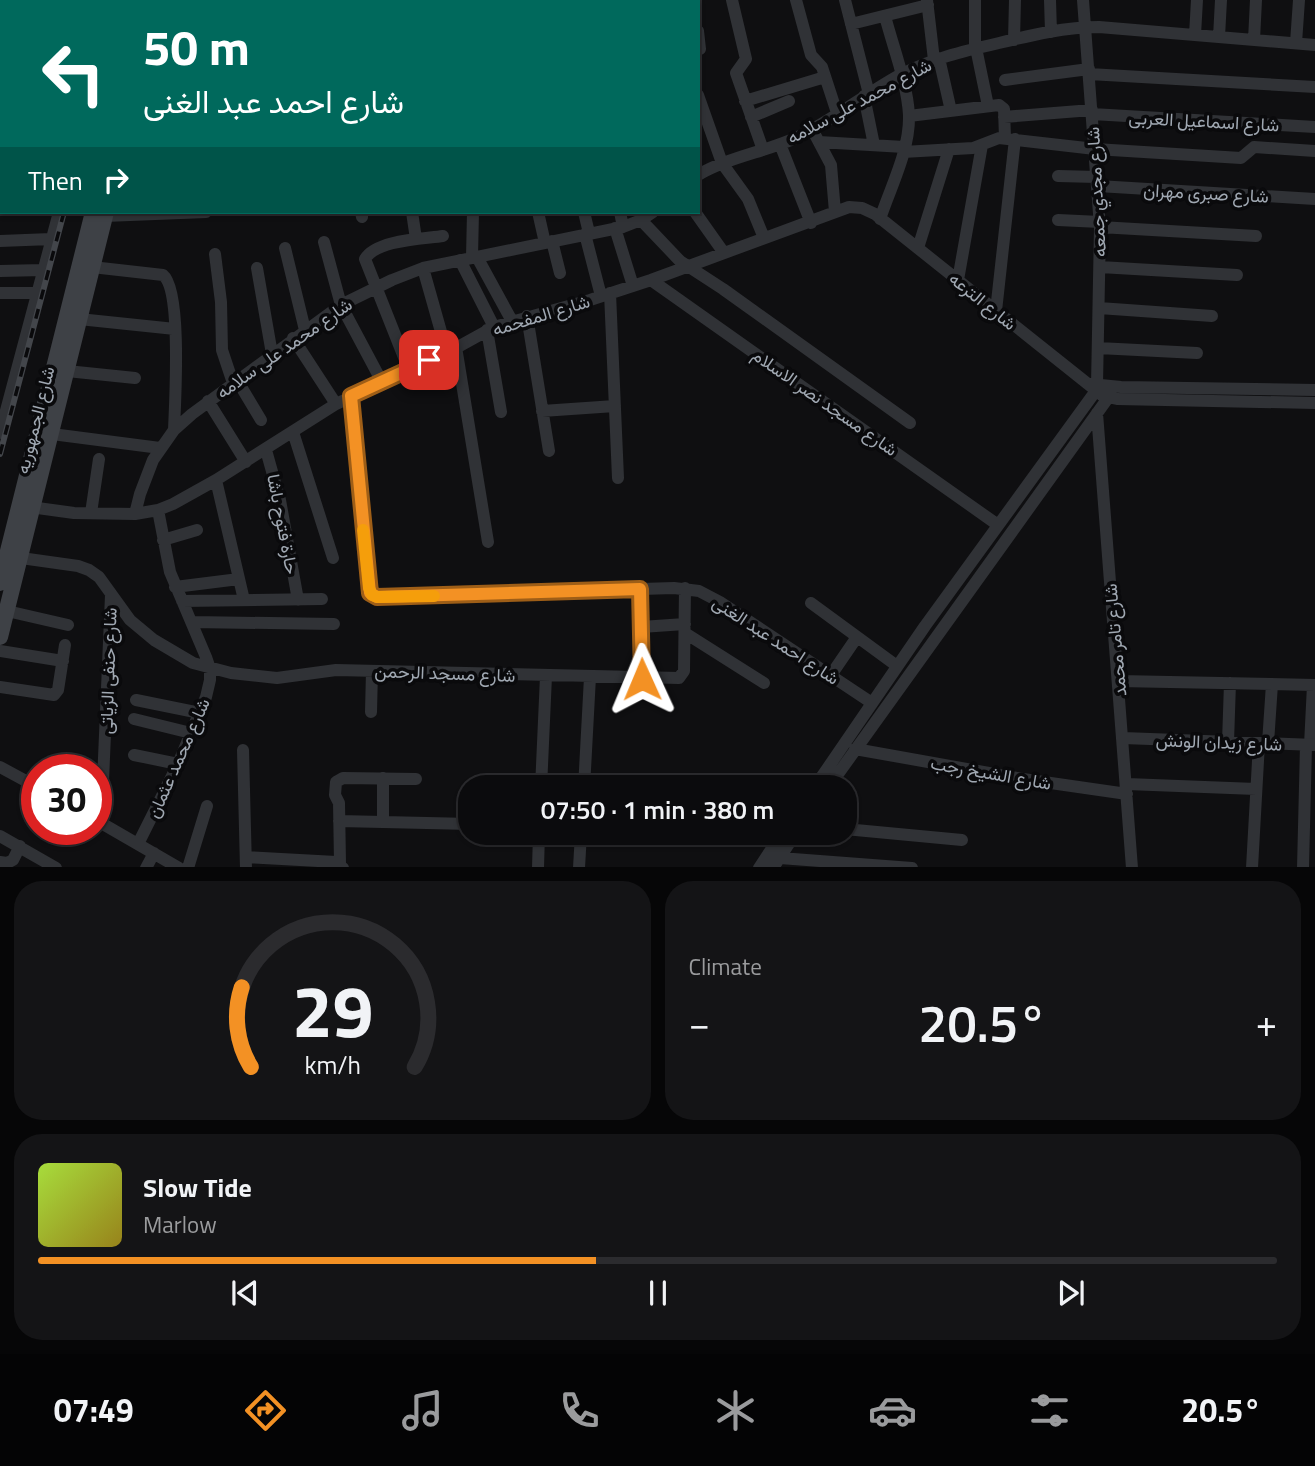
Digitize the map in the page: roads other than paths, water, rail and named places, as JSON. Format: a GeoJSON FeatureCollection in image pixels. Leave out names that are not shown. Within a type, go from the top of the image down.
{"type":"FeatureCollection","features":[{"type":"Feature","properties":{"kind":"main road","name":"شارع الجمهوريه"},"geometry":{"type":"LineString","coordinates":[[0,583],[52,434],[92,267],[101,214]]}},
{"type":"Feature","properties":{"kind":"main road","name":"شارع الجمهوريه"},"geometry":{"type":"LineString","coordinates":[[0,637],[21,558],[27,507],[101,214]]}},
{"type":"Feature","properties":{"kind":"street"},"geometry":{"type":"LineString","coordinates":[[732,0],[746,62],[736,73],[763,150]]}},
{"type":"Feature","properties":{"kind":"street"},"geometry":{"type":"LineString","coordinates":[[796,0],[811,55],[819,63],[825,76],[837,113]]}},
{"type":"Feature","properties":{"kind":"street"},"geometry":{"type":"LineString","coordinates":[[845,0],[874,145]]}},
{"type":"Feature","properties":{"kind":"street"},"geometry":{"type":"LineString","coordinates":[[975,0],[976,49],[988,106]]}},
{"type":"Feature","properties":{"kind":"street"},"geometry":{"type":"LineString","coordinates":[[1014,40],[1015,0]]}},
{"type":"Feature","properties":{"kind":"street"},"geometry":{"type":"LineString","coordinates":[[1050,0],[1051,32]]}},
{"type":"Feature","properties":{"kind":"street","name":"شارع مجدي جمعه"},"geometry":{"type":"LineString","coordinates":[[1083,0],[1100,224],[1097,389]]}},
{"type":"Feature","properties":{"kind":"street"},"geometry":{"type":"LineString","coordinates":[[1195,35],[1198,0]]}},
{"type":"Feature","properties":{"kind":"street"},"geometry":{"type":"LineString","coordinates":[[1219,37],[1221,0]]}},
{"type":"Feature","properties":{"kind":"street"},"geometry":{"type":"LineString","coordinates":[[1254,40],[1256,0]]}},
{"type":"Feature","properties":{"kind":"street"},"geometry":{"type":"LineString","coordinates":[[1296,43],[1299,0]]}},
{"type":"Feature","properties":{"kind":"street"},"geometry":{"type":"LineString","coordinates":[[851,24],[927,2],[937,59],[951,111]]}},
{"type":"Feature","properties":{"kind":"street"},"geometry":{"type":"LineString","coordinates":[[880,219],[904,149],[909,116],[901,75],[884,16]]}},
{"type":"Feature","properties":{"kind":"street","name":"شارع محمد على سلامه"},"geometry":{"type":"LineString","coordinates":[[700,174],[812,129],[901,75],[937,59],[1051,32],[1084,27],[1315,45]]}},
{"type":"Feature","properties":{"kind":"street"},"geometry":{"type":"LineString","coordinates":[[1005,80],[1089,72],[1315,87]]}},
{"type":"Feature","properties":{"kind":"street"},"geometry":{"type":"LineString","coordinates":[[745,101],[825,76]]}},
{"type":"Feature","properties":{"kind":"street"},"geometry":{"type":"LineString","coordinates":[[751,117],[789,101]]}},
{"type":"Feature","properties":{"kind":"street"},"geometry":{"type":"LineString","coordinates":[[909,116],[1001,106],[1010,139],[996,311]]}},
{"type":"Feature","properties":{"kind":"street"},"geometry":{"type":"LineString","coordinates":[[700,108],[703,127],[722,163],[748,200],[764,238]]}},
{"type":"Feature","properties":{"kind":"street","name":"شارع اسماعيل العربى"},"geometry":{"type":"LineString","coordinates":[[1004,117],[1092,112],[1315,127]]}},
{"type":"Feature","properties":{"kind":"street"},"geometry":{"type":"LineString","coordinates":[[812,129],[832,171],[835,212]]}},
{"type":"Feature","properties":{"kind":"street"},"geometry":{"type":"LineString","coordinates":[[819,142],[904,149],[949,149],[982,145],[993,139],[1010,139],[1095,149],[1241,158],[1254,147],[1315,151]]}},
{"type":"Feature","properties":{"kind":"street"},"geometry":{"type":"LineString","coordinates":[[780,144],[811,223]]}},
{"type":"Feature","properties":{"kind":"street"},"geometry":{"type":"LineString","coordinates":[[958,281],[982,145]]}},
{"type":"Feature","properties":{"kind":"street"},"geometry":{"type":"LineString","coordinates":[[918,248],[949,149]]}},
{"type":"Feature","properties":{"kind":"street","name":"شارع صبرى مهران"},"geometry":{"type":"LineString","coordinates":[[1058,176],[1097,182],[1315,199]]}},
{"type":"Feature","properties":{"kind":"street","name":"شارع المفحمه"},"geometry":{"type":"LineString","coordinates":[[27,507],[91,513],[135,514],[158,510],[216,480],[336,404],[491,329],[651,280],[835,212],[856,207],[869,211],[880,219]]}},
{"type":"Feature","properties":{"kind":"street","name":"شارع الجمهوريه"},"geometry":{"type":"LineString","coordinates":[[0,433],[58,214]]}},
{"type":"Feature","properties":{"kind":"street"},"geometry":{"type":"LineString","coordinates":[[412,214],[415,239]]}},
{"type":"Feature","properties":{"kind":"street"},"geometry":{"type":"LineString","coordinates":[[473,214],[470,258],[491,329],[501,412]]}},
{"type":"Feature","properties":{"kind":"street"},"geometry":{"type":"LineString","coordinates":[[539,214],[560,273]]}},
{"type":"Feature","properties":{"kind":"street"},"geometry":{"type":"LineString","coordinates":[[584,214],[587,234],[606,295],[618,478]]}},
{"type":"Feature","properties":{"kind":"street"},"geometry":{"type":"LineString","coordinates":[[620,214],[619,227],[633,286]]}},
{"type":"Feature","properties":{"kind":"street","name":"شارع محمد على سلامه"},"geometry":{"type":"LineString","coordinates":[[135,514],[143,482],[160,448],[174,430],[208,401],[341,305],[423,268],[619,227],[650,214]]}},
{"type":"Feature","properties":{"kind":"street"},"geometry":{"type":"LineString","coordinates":[[696,214],[724,253]]}},
{"type":"Feature","properties":{"kind":"street","name":"شارع الترعه"},"geometry":{"type":"LineString","coordinates":[[880,219],[1097,389]]}},
{"type":"Feature","properties":{"kind":"street"},"geometry":{"type":"LineString","coordinates":[[641,220],[672,254],[910,423]]}},
{"type":"Feature","properties":{"kind":"street"},"geometry":{"type":"LineString","coordinates":[[1058,220],[1256,236]]}},
{"type":"Feature","properties":{"kind":"street"},"geometry":{"type":"LineString","coordinates":[[409,370],[365,264],[368,254],[384,245],[443,236]]}},
{"type":"Feature","properties":{"kind":"street"},"geometry":{"type":"LineString","coordinates":[[0,241],[51,239]]}},
{"type":"Feature","properties":{"kind":"street"},"geometry":{"type":"LineString","coordinates":[[324,242],[341,305],[382,382]]}},
{"type":"Feature","properties":{"kind":"street"},"geometry":{"type":"LineString","coordinates":[[285,248],[305,330]]}},
{"type":"Feature","properties":{"kind":"street"},"geometry":{"type":"LineString","coordinates":[[215,254],[221,302],[222,350],[235,381],[261,420]]}},
{"type":"Feature","properties":{"kind":"street"},"geometry":{"type":"LineString","coordinates":[[470,258],[512,321]]}},
{"type":"Feature","properties":{"kind":"street"},"geometry":{"type":"LineString","coordinates":[[92,267],[163,275],[170,284],[175,329],[174,430]]}},
{"type":"Feature","properties":{"kind":"street"},"geometry":{"type":"LineString","coordinates":[[1100,267],[1237,275]]}},
{"type":"Feature","properties":{"kind":"street"},"geometry":{"type":"LineString","coordinates":[[257,268],[272,354]]}},
{"type":"Feature","properties":{"kind":"street"},"geometry":{"type":"LineString","coordinates":[[423,268],[452,350],[488,542]]}},
{"type":"Feature","properties":{"kind":"street"},"geometry":{"type":"LineString","coordinates":[[0,271],[43,270]]}},
{"type":"Feature","properties":{"kind":"street","name":"شارع مسجد نصر الاسلام"},"geometry":{"type":"LineString","coordinates":[[651,280],[998,525]]}},
{"type":"Feature","properties":{"kind":"street"},"geometry":{"type":"LineString","coordinates":[[0,293],[37,293]]}},
{"type":"Feature","properties":{"kind":"street"},"geometry":{"type":"LineString","coordinates":[[1099,308],[1212,316]]}},
{"type":"Feature","properties":{"kind":"street"},"geometry":{"type":"LineString","coordinates":[[527,316],[549,451]]}},
{"type":"Feature","properties":{"kind":"street"},"geometry":{"type":"LineString","coordinates":[[79,319],[175,329]]}},
{"type":"Feature","properties":{"kind":"street"},"geometry":{"type":"LineString","coordinates":[[293,338],[336,404]]}},
{"type":"Feature","properties":{"kind":"street"},"geometry":{"type":"LineString","coordinates":[[1098,348],[1196,353]]}},
{"type":"Feature","properties":{"kind":"street"},"geometry":{"type":"LineString","coordinates":[[67,370],[135,378]]}},
{"type":"Feature","properties":{"kind":"street"},"geometry":{"type":"LineString","coordinates":[[0,381],[13,383]]}},
{"type":"Feature","properties":{"kind":"street"},"geometry":{"type":"LineString","coordinates":[[823,775],[897,666],[1097,389]]}},
{"type":"Feature","properties":{"kind":"street"},"geometry":{"type":"LineString","coordinates":[[1097,389],[1315,390]]}},
{"type":"Feature","properties":{"kind":"street"},"geometry":{"type":"LineString","coordinates":[[1097,389],[1315,403]]}},
{"type":"Feature","properties":{"kind":"street"},"geometry":{"type":"LineString","coordinates":[[837,775],[1097,413],[1097,389]]}},
{"type":"Feature","properties":{"kind":"street","name":"شارع احمد عبد الغنى"},"geometry":{"type":"LineString","coordinates":[[351,396],[369,588],[372,595],[377,597],[685,588],[710,596],[872,703]]}},
{"type":"Feature","properties":{"kind":"street"},"geometry":{"type":"LineString","coordinates":[[208,401],[246,462]]}},
{"type":"Feature","properties":{"kind":"street"},"geometry":{"type":"LineString","coordinates":[[542,411],[615,406]]}},
{"type":"Feature","properties":{"kind":"street","name":"شارع تامر محمد"},"geometry":{"type":"LineString","coordinates":[[1097,413],[1132,867]]}},
{"type":"Feature","properties":{"kind":"street"},"geometry":{"type":"LineString","coordinates":[[293,432],[333,558]]}},
{"type":"Feature","properties":{"kind":"street"},"geometry":{"type":"LineString","coordinates":[[52,434],[160,448]]}},
{"type":"Feature","properties":{"kind":"street","name":"حارة فتوح باشا"},"geometry":{"type":"LineString","coordinates":[[266,450],[280,500],[298,600]]}},
{"type":"Feature","properties":{"kind":"street"},"geometry":{"type":"LineString","coordinates":[[91,513],[99,460]]}},
{"type":"Feature","properties":{"kind":"street"},"geometry":{"type":"LineString","coordinates":[[216,480],[244,600]]}},
{"type":"Feature","properties":{"kind":"street"},"geometry":{"type":"LineString","coordinates":[[158,510],[175,587],[210,669]]}},
{"type":"Feature","properties":{"kind":"street"},"geometry":{"type":"LineString","coordinates":[[163,540],[197,530]]}},
{"type":"Feature","properties":{"kind":"street","name":"شارع مسجد الرحمن"},"geometry":{"type":"LineString","coordinates":[[21,558],[89,570],[99,577],[130,620],[180,657],[210,669],[255,677],[277,678],[321,671],[642,679],[681,677],[684,671],[685,628]]}},
{"type":"Feature","properties":{"kind":"street"},"geometry":{"type":"LineString","coordinates":[[175,587],[239,579]]}},
{"type":"Feature","properties":{"kind":"street"},"geometry":{"type":"LineString","coordinates":[[685,588],[685,628]]}},
{"type":"Feature","properties":{"kind":"street"},"geometry":{"type":"LineString","coordinates":[[640,589],[642,679]]}},
{"type":"Feature","properties":{"kind":"street","name":"شارع حنفى الزياتى"},"geometry":{"type":"LineString","coordinates":[[104,754],[111,594]]}},
{"type":"Feature","properties":{"kind":"street"},"geometry":{"type":"LineString","coordinates":[[182,601],[322,599]]}},
{"type":"Feature","properties":{"kind":"street"},"geometry":{"type":"LineString","coordinates":[[811,603],[897,666]]}},
{"type":"Feature","properties":{"kind":"street"},"geometry":{"type":"LineString","coordinates":[[7,611],[68,625]]}},
{"type":"Feature","properties":{"kind":"street"},"geometry":{"type":"LineString","coordinates":[[192,622],[334,624]]}},
{"type":"Feature","properties":{"kind":"street"},"geometry":{"type":"LineString","coordinates":[[641,627],[685,628],[764,683]]}},
{"type":"Feature","properties":{"kind":"street"},"geometry":{"type":"LineString","coordinates":[[831,675],[857,637]]}},
{"type":"Feature","properties":{"kind":"street"},"geometry":{"type":"LineString","coordinates":[[0,687],[54,695],[57,692],[65,645]]}},
{"type":"Feature","properties":{"kind":"street"},"geometry":{"type":"LineString","coordinates":[[0,651],[62,661]]}},
{"type":"Feature","properties":{"kind":"street","name":"شارع محمد عثمان"},"geometry":{"type":"LineString","coordinates":[[138,844],[200,713],[208,689],[210,669]]}},
{"type":"Feature","properties":{"kind":"street"},"geometry":{"type":"LineString","coordinates":[[371,712],[372,671]]}},
{"type":"Feature","properties":{"kind":"street"},"geometry":{"type":"LineString","coordinates":[[542,775],[546,676]]}},
{"type":"Feature","properties":{"kind":"street"},"geometry":{"type":"LineString","coordinates":[[584,775],[590,677]]}},
{"type":"Feature","properties":{"kind":"street"},"geometry":{"type":"LineString","coordinates":[[1119,681],[1314,685],[1310,745],[1310,814],[1303,867]]}},
{"type":"Feature","properties":{"kind":"street"},"geometry":{"type":"LineString","coordinates":[[1228,742],[1230,683]]}},
{"type":"Feature","properties":{"kind":"street"},"geometry":{"type":"LineString","coordinates":[[1252,867],[1256,789],[1272,684]]}},
{"type":"Feature","properties":{"kind":"street"},"geometry":{"type":"LineString","coordinates":[[136,700],[200,713]]}},
{"type":"Feature","properties":{"kind":"street"},"geometry":{"type":"LineString","coordinates":[[134,719],[191,733]]}},
{"type":"Feature","properties":{"kind":"street","name":"شارع زيدان الونش"},"geometry":{"type":"LineString","coordinates":[[1123,738],[1310,745]]}},
{"type":"Feature","properties":{"kind":"street","name":"شارع الشيخ رجب"},"geometry":{"type":"LineString","coordinates":[[855,749],[1023,779],[1127,789],[1256,789]]}},
{"type":"Feature","properties":{"kind":"street"},"geometry":{"type":"LineString","coordinates":[[243,750],[246,862],[341,865],[340,803],[335,793],[338,780],[416,779]]}},
{"type":"Feature","properties":{"kind":"street"},"geometry":{"type":"LineString","coordinates":[[134,755],[178,764]]}},
{"type":"Feature","properties":{"kind":"street"},"geometry":{"type":"LineString","coordinates":[[0,767],[21,778]]}},
{"type":"Feature","properties":{"kind":"street"},"geometry":{"type":"LineString","coordinates":[[383,778],[383,822]]}},
{"type":"Feature","properties":{"kind":"street"},"geometry":{"type":"LineString","coordinates":[[188,867],[206,806]]}},
{"type":"Feature","properties":{"kind":"street"},"geometry":{"type":"LineString","coordinates":[[340,821],[458,824]]}},
{"type":"Feature","properties":{"kind":"street"},"geometry":{"type":"LineString","coordinates":[[112,829],[179,867]]}},
{"type":"Feature","properties":{"kind":"street"},"geometry":{"type":"LineString","coordinates":[[857,830],[962,840]]}},
{"type":"Feature","properties":{"kind":"street"},"geometry":{"type":"LineString","coordinates":[[0,836],[56,867]]}},
{"type":"Feature","properties":{"kind":"street"},"geometry":{"type":"LineString","coordinates":[[538,867],[539,845]]}},
{"type":"Feature","properties":{"kind":"street"},"geometry":{"type":"LineString","coordinates":[[579,867],[580,845]]}},
{"type":"Feature","properties":{"kind":"street"},"geometry":{"type":"LineString","coordinates":[[759,867],[774,845]]}},
{"type":"Feature","properties":{"kind":"street"},"geometry":{"type":"LineString","coordinates":[[776,863],[788,845]]}},
{"type":"Feature","properties":{"kind":"street"},"geometry":{"type":"LineString","coordinates":[[0,862],[13,860],[20,846]]}},
{"type":"Feature","properties":{"kind":"street"},"geometry":{"type":"LineString","coordinates":[[146,867],[154,853]]}},
{"type":"Feature","properties":{"kind":"street"},"geometry":{"type":"LineString","coordinates":[[776,863],[912,867]]}},
{"type":"Feature","properties":{"kind":"railway"},"geometry":{"type":"LineString","coordinates":[[0,454],[63,214]]}}]}
